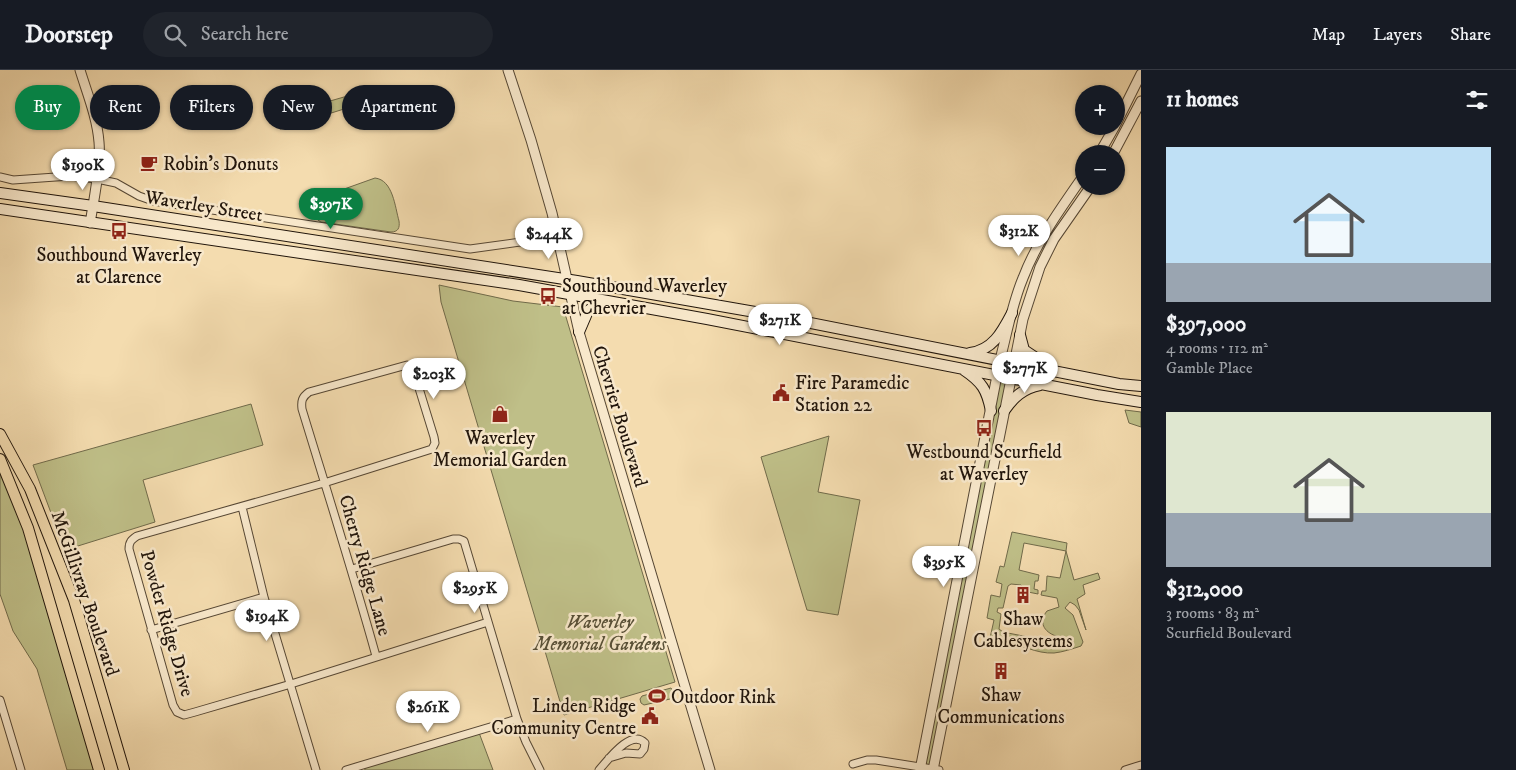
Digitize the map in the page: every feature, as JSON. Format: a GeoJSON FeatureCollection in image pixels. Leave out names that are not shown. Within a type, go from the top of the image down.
{"type":"FeatureCollection","features":[{"type":"Feature","properties":{"kind":"main road","name":"Waverley Street"},"geometry":{"type":"LineString","coordinates":[[0,193],[566,279],[755,312],[1119,384],[1141,386]]}},
{"type":"Feature","properties":{"kind":"main road","name":"Waverley Street"},"geometry":{"type":"LineString","coordinates":[[0,209],[435,272],[569,294],[1141,402]]}},
{"type":"Feature","properties":{"kind":"main road"},"geometry":{"type":"LineString","coordinates":[[579,332],[588,311],[602,300]]}},
{"type":"Feature","properties":{"kind":"main road"},"geometry":{"type":"LineString","coordinates":[[964,353],[984,349],[991,345],[1004,329],[1012,313]]}},
{"type":"Feature","properties":{"kind":"main road"},"geometry":{"type":"LineString","coordinates":[[1020,335],[1024,350],[1058,372]]}},
{"type":"Feature","properties":{"kind":"main road"},"geometry":{"type":"LineString","coordinates":[[962,368],[981,383],[988,396],[990,411]]}},
{"type":"Feature","properties":{"kind":"main road"},"geometry":{"type":"LineString","coordinates":[[1004,412],[1012,400],[1022,392],[1043,384]]}},
{"type":"Feature","properties":{"kind":"main road","name":"McGillivray Boulevard"},"geometry":{"type":"LineString","coordinates":[[0,434],[30,489],[74,600],[124,770]]}},
{"type":"Feature","properties":{"kind":"main road","name":"McGillivray Boulevard"},"geometry":{"type":"LineString","coordinates":[[0,460],[28,528],[99,770]]}},
{"type":"Feature","properties":{"kind":"street"},"geometry":{"type":"LineString","coordinates":[[80,70],[99,143],[97,179],[90,223]]}},
{"type":"Feature","properties":{"kind":"street","name":"Chevrier Boulevard"},"geometry":{"type":"LineString","coordinates":[[508,70],[552,213],[579,332],[710,770]]}},
{"type":"Feature","properties":{"kind":"street"},"geometry":{"type":"LineString","coordinates":[[1125,107],[1141,74]]}},
{"type":"Feature","properties":{"kind":"street"},"geometry":{"type":"LineString","coordinates":[[1118,145],[1141,101]]}},
{"type":"Feature","properties":{"kind":"street"},"geometry":{"type":"LineString","coordinates":[[0,177],[13,180],[70,176],[97,179],[116,183],[139,196],[153,201],[470,249],[556,237]]}},
{"type":"Feature","properties":{"kind":"street"},"geometry":{"type":"LineString","coordinates":[[921,768],[1000,360],[1012,313],[1022,279],[1034,252],[1075,188]]}},
{"type":"Feature","properties":{"kind":"street"},"geometry":{"type":"LineString","coordinates":[[853,764],[867,760],[876,760],[935,770],[1023,319],[1040,267],[1054,239],[1085,195]]}},
{"type":"Feature","properties":{"kind":"street","name":"Cherry Ridge Lane"},"geometry":{"type":"LineString","coordinates":[[324,483],[432,449],[435,443],[434,437],[412,368],[407,365],[401,366],[309,392],[301,401],[324,483],[352,569],[376,656]]}},
{"type":"Feature","properties":{"kind":"street"},"geometry":{"type":"LineString","coordinates":[[316,770],[264,597],[242,507],[324,483]]}},
{"type":"Feature","properties":{"kind":"street","name":"Powder Ridge Drive"},"geometry":{"type":"LineString","coordinates":[[242,507],[131,539],[129,550],[151,630],[173,705],[177,712],[184,715],[291,684]]}},
{"type":"Feature","properties":{"kind":"street"},"geometry":{"type":"LineString","coordinates":[[352,569],[453,539],[459,538],[464,541],[517,719],[540,770]]}},
{"type":"Feature","properties":{"kind":"street"},"geometry":{"type":"LineString","coordinates":[[151,630],[264,597]]}},
{"type":"Feature","properties":{"kind":"street"},"geometry":{"type":"LineString","coordinates":[[291,684],[488,622]]}},
{"type":"Feature","properties":{"kind":"street"},"geometry":{"type":"LineString","coordinates":[[0,700],[21,770]]}},
{"type":"Feature","properties":{"kind":"street"},"geometry":{"type":"LineString","coordinates":[[346,770],[517,719]]}},
{"type":"Feature","properties":{"kind":"street"},"geometry":{"type":"LineString","coordinates":[[599,770],[609,758],[623,745],[633,739],[644,741],[645,748],[640,754],[626,753],[609,758]]}},
{"type":"Feature","properties":{"kind":"street"},"geometry":{"type":"LineString","coordinates":[[1125,770],[1141,765]]}},
{"type":"Feature","properties":{"kind":"green space"},"geometry":{"type":"Polygon","coordinates":[[[342,98],[342,110],[332,113],[332,100],[342,98]]]}},
{"type":"Feature","properties":{"kind":"green space"},"geometry":{"type":"Polygon","coordinates":[[[375,178],[386,184],[392,195],[399,221],[399,228],[397,230],[391,232],[321,222],[314,215],[313,201],[315,198],[320,196],[321,201],[334,198],[333,193],[375,178]]]}},
{"type":"Feature","properties":{"kind":"green space","name":"Waverley Memorial Gardens"},"geometry":{"type":"Polygon","coordinates":[[[439,285],[513,301],[563,307],[675,682],[564,715],[441,302],[439,285]]]}},
{"type":"Feature","properties":{"kind":"green space"},"geometry":{"type":"Polygon","coordinates":[[[997,375],[1011,378],[933,770],[920,770],[997,375]]]}},
{"type":"Feature","properties":{"kind":"green space"},"geometry":{"type":"Polygon","coordinates":[[[251,404],[263,445],[143,480],[155,522],[65,550],[33,465],[251,404]]]}},
{"type":"Feature","properties":{"kind":"green space"},"geometry":{"type":"Polygon","coordinates":[[[1125,410],[1141,412],[1141,427],[1129,423],[1125,410]]]}},
{"type":"Feature","properties":{"kind":"green space"},"geometry":{"type":"Polygon","coordinates":[[[829,436],[818,492],[860,500],[838,615],[807,610],[761,457],[829,436]]]}},
{"type":"Feature","properties":{"kind":"green space"},"geometry":{"type":"Polygon","coordinates":[[[0,460],[99,770],[67,770],[37,669],[13,631],[0,594],[0,460]]]}},
{"type":"Feature","properties":{"kind":"green space"},"geometry":{"type":"Polygon","coordinates":[[[1012,532],[1067,543],[1066,551],[1074,580],[1098,573],[1100,579],[1083,585],[1085,594],[1077,599],[1086,630],[1079,610],[1075,605],[1070,602],[1065,608],[1073,615],[1083,642],[1081,646],[1061,652],[1047,653],[986,638],[990,638],[994,620],[987,618],[991,595],[1000,597],[1002,584],[996,582],[1000,566],[1004,567],[1012,532]],[[1024,543],[1019,570],[1039,575],[1038,581],[1035,581],[1034,589],[1038,590],[1038,594],[1023,591],[1024,589],[1021,585],[1011,584],[1008,586],[1003,608],[998,608],[997,612],[1001,614],[999,629],[1003,632],[1028,637],[1028,645],[1046,646],[1047,639],[1056,636],[1048,632],[1044,626],[1044,615],[1047,611],[1059,607],[1057,598],[1041,595],[1042,591],[1046,591],[1047,576],[1060,578],[1066,551],[1024,543]]]}},
{"type":"Feature","properties":{"kind":"green space","name":"Outdoor Rink"},"geometry":{"type":"Polygon","coordinates":[[[671,688],[674,693],[670,699],[644,705],[641,703],[640,699],[642,696],[671,688]]]}},
{"type":"Feature","properties":{"kind":"green space"},"geometry":{"type":"Polygon","coordinates":[[[478,730],[493,770],[365,770],[363,764],[478,730]]]}},
{"type":"Feature","properties":{"kind":"place","name":"Robin's Donuts"},"geometry":{"type":"Point","coordinates":[149,163]}},
{"type":"Feature","properties":{"kind":"place","name":"Southbound Waverley at Clarence"},"geometry":{"type":"Point","coordinates":[119,231]}},
{"type":"Feature","properties":{"kind":"place","name":"Southbound Waverley at Chevrier"},"geometry":{"type":"Point","coordinates":[548,296]}},
{"type":"Feature","properties":{"kind":"place","name":"Fire Paramedic Station 22"},"geometry":{"type":"Point","coordinates":[781,393]}},
{"type":"Feature","properties":{"kind":"place","name":"Waverley Memorial Garden"},"geometry":{"type":"Point","coordinates":[500,414]}},
{"type":"Feature","properties":{"kind":"place","name":"Westbound Scurfield at Waverley"},"geometry":{"type":"Point","coordinates":[984,428]}},
{"type":"Feature","properties":{"kind":"place","name":"Shaw Cablesystems"},"geometry":{"type":"Point","coordinates":[1023,595]}},
{"type":"Feature","properties":{"kind":"place","name":"Shaw Communications"},"geometry":{"type":"Point","coordinates":[1001,671]}},
{"type":"Feature","properties":{"kind":"place","name":"Outdoor Rink"},"geometry":{"type":"Point","coordinates":[657,696]}},
{"type":"Feature","properties":{"kind":"place","name":"Linden Ridge Community Centre"},"geometry":{"type":"Point","coordinates":[650,716]}}]}
